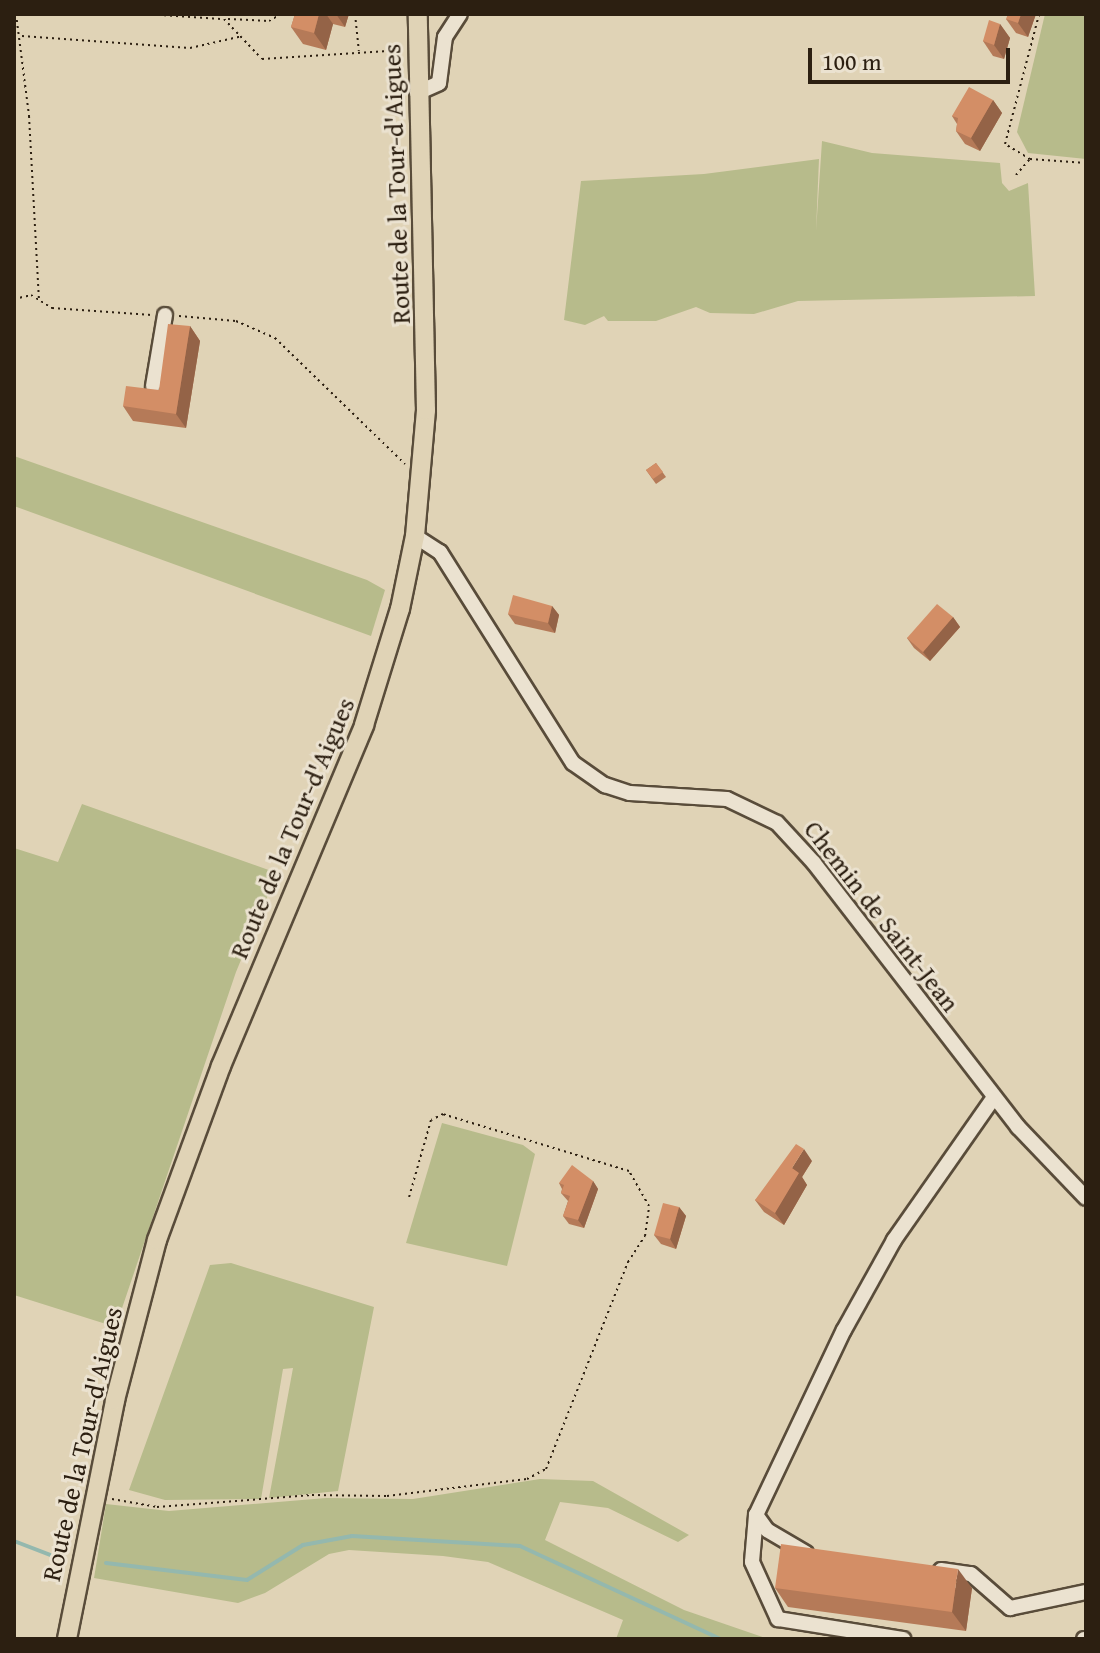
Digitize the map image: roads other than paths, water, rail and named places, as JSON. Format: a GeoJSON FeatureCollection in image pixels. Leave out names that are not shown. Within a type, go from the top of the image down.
{"type":"FeatureCollection","features":[{"type":"Feature","properties":{"kind":"main road","name":"Route de la Tour-d'Aigues"},"geometry":{"type":"LineString","coordinates":[[67,1639],[95,1496],[139,1304],[184,1160],[364,725],[390,647],[415,536],[421,481],[427,325],[417,93],[418,14]]}},
{"type":"Feature","properties":{"kind":"street"},"geometry":{"type":"LineString","coordinates":[[417,93],[439,83],[445,37],[460,14]]}},
{"type":"Feature","properties":{"kind":"street"},"geometry":{"type":"LineString","coordinates":[[153,386],[165,315]]}},
{"type":"Feature","properties":{"kind":"street","name":"Chemin de Saint-Jean"},"geometry":{"type":"LineString","coordinates":[[415,536],[440,552],[573,763],[605,785],[630,793],[727,799],[777,823],[814,863],[994,1097],[1086,1198]]}},
{"type":"Feature","properties":{"kind":"street"},"geometry":{"type":"LineString","coordinates":[[903,1639],[778,1619],[752,1562],[756,1515],[844,1330],[894,1240],[994,1097]]}},
{"type":"Feature","properties":{"kind":"street"},"geometry":{"type":"LineString","coordinates":[[756,1515],[767,1530],[801,1552],[816,1554]]}},
{"type":"Feature","properties":{"kind":"street"},"geometry":{"type":"LineString","coordinates":[[925,1568],[971,1574],[1010,1608],[1086,1592]]}},
{"type":"Feature","properties":{"kind":"waterway"},"geometry":{"type":"LineString","coordinates":[[106,1563],[247,1580],[303,1545],[352,1536],[520,1546],[720,1639]]}},
{"type":"Feature","properties":{"kind":"waterway"},"geometry":{"type":"LineString","coordinates":[[14,1541],[58,1558]]}}]}
